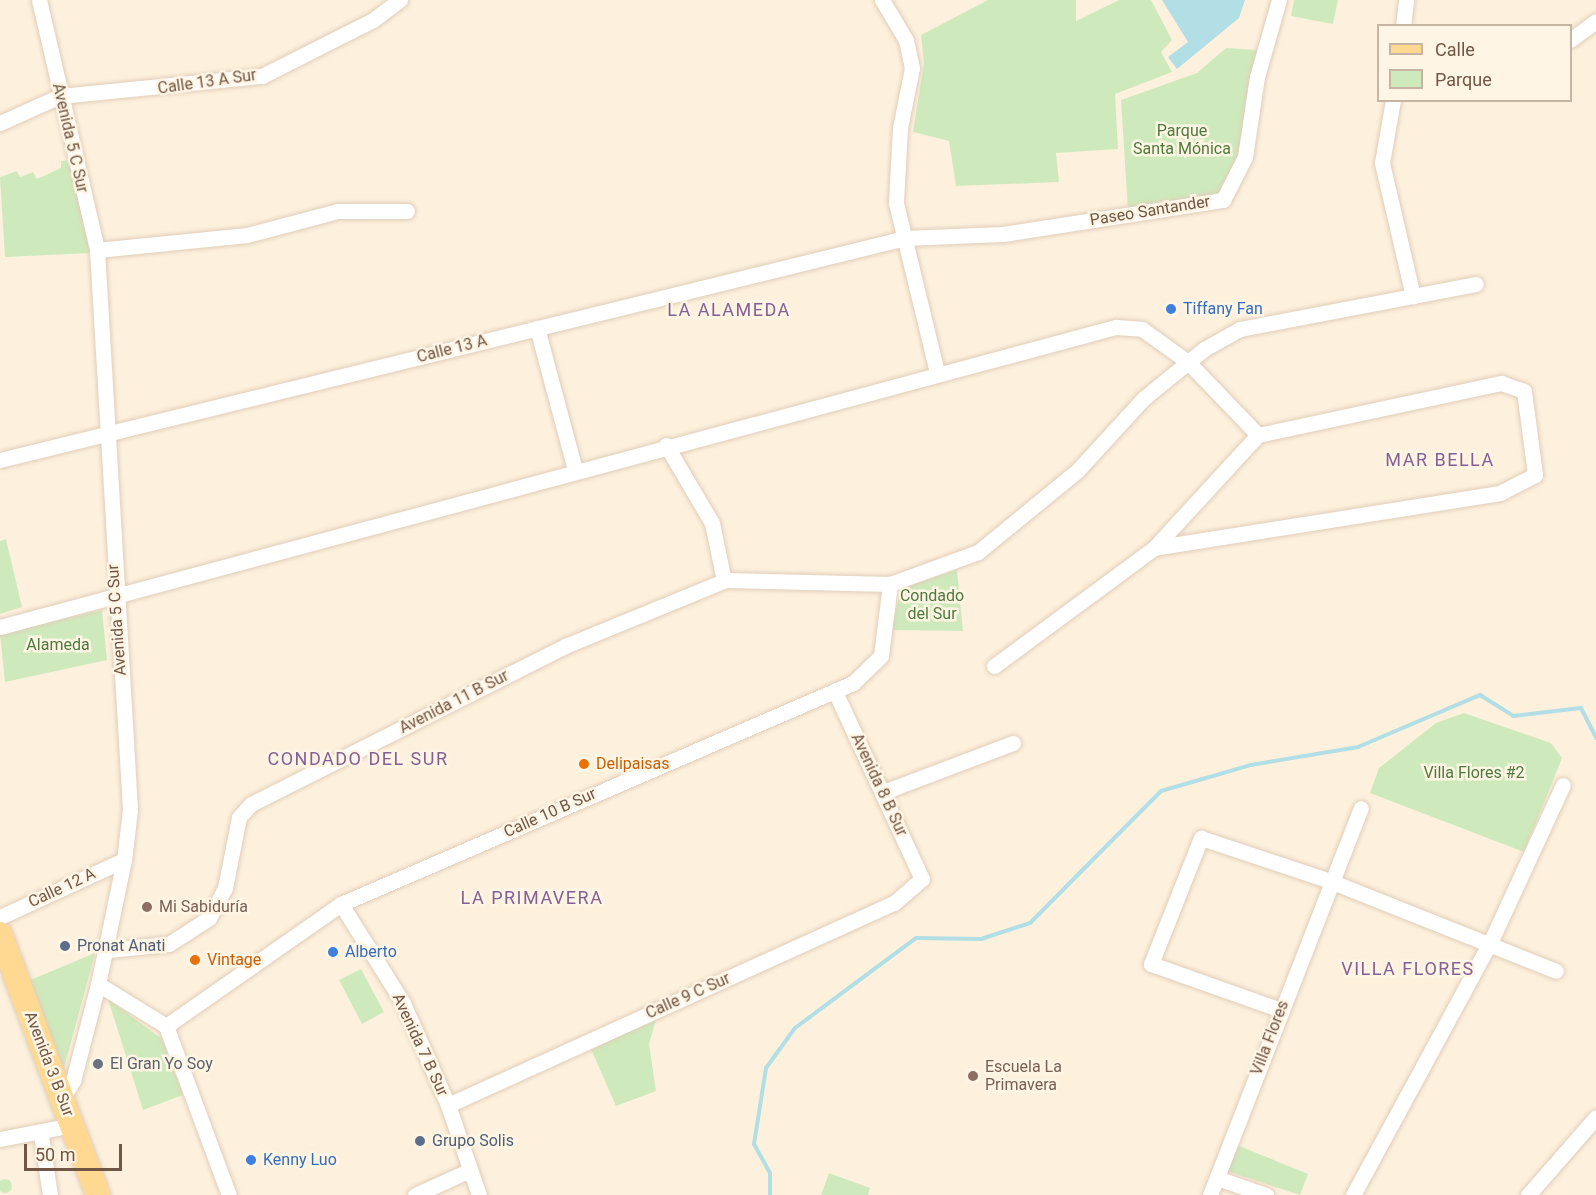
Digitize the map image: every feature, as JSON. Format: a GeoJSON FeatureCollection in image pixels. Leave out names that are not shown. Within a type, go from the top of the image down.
{"type":"FeatureCollection","features":[{"type":"Feature","properties":{"kind":"main road","name":"Avenida 3 B Sur"},"geometry":{"type":"LineString","coordinates":[[2,940],[98,1195]]}},
{"type":"Feature","properties":{"kind":"street","name":"Avenida 5 C Sur"},"geometry":{"type":"LineString","coordinates":[[39,0],[97,250],[104,434],[130,810],[124,860],[108,950],[73,1081],[62,1099]]}},
{"type":"Feature","properties":{"kind":"street","name":"Calle 13 A Sur"},"geometry":{"type":"LineString","coordinates":[[0,123],[60,96],[262,76],[373,20],[400,0]]}},
{"type":"Feature","properties":{"kind":"street"},"geometry":{"type":"LineString","coordinates":[[882,0],[906,40],[912,68],[900,128],[896,202],[937,372]]}},
{"type":"Feature","properties":{"kind":"street","name":"Paseo Santander"},"geometry":{"type":"LineString","coordinates":[[905,237],[1003,234],[1223,200],[1245,157],[1257,77],[1279,0]]}},
{"type":"Feature","properties":{"kind":"street"},"geometry":{"type":"LineString","coordinates":[[1403,24],[1406,0]]}},
{"type":"Feature","properties":{"kind":"street"},"geometry":{"type":"LineString","coordinates":[[1572,39],[1596,21]]}},
{"type":"Feature","properties":{"kind":"street"},"geometry":{"type":"LineString","coordinates":[[1393,102],[1382,163],[1413,296]]}},
{"type":"Feature","properties":{"kind":"street"},"geometry":{"type":"LineString","coordinates":[[97,250],[248,235],[338,211],[407,211]]}},
{"type":"Feature","properties":{"kind":"street","name":"Calle 13 A"},"geometry":{"type":"LineString","coordinates":[[0,460],[905,237]]}},
{"type":"Feature","properties":{"kind":"street"},"geometry":{"type":"LineString","coordinates":[[890,584],[978,552],[1077,471],[1143,398],[1188,362],[1240,329],[1476,284]]}},
{"type":"Feature","properties":{"kind":"street"},"geometry":{"type":"LineString","coordinates":[[0,627],[937,372],[1116,327],[1142,329],[1188,362],[1258,435]]}},
{"type":"Feature","properties":{"kind":"street"},"geometry":{"type":"LineString","coordinates":[[537,328],[575,470]]}},
{"type":"Feature","properties":{"kind":"street"},"geometry":{"type":"LineString","coordinates":[[994,666],[1154,548],[1258,435],[1501,383],[1524,391],[1535,475],[1500,493],[1154,548]]}},
{"type":"Feature","properties":{"kind":"street"},"geometry":{"type":"LineString","coordinates":[[666,446],[712,523],[724,581]]}},
{"type":"Feature","properties":{"kind":"street","name":"Avenida 11 B Sur"},"geometry":{"type":"LineString","coordinates":[[108,950],[169,944],[209,918],[225,888],[234,829],[251,804],[565,646],[724,581],[890,584]]}},
{"type":"Feature","properties":{"kind":"street","name":"Calle 10 B Sur"},"geometry":{"type":"LineString","coordinates":[[166,1026],[341,904],[835,692],[867,675],[881,656],[890,584]]}},
{"type":"Feature","properties":{"kind":"street","name":"Avenida 8 B Sur"},"geometry":{"type":"LineString","coordinates":[[835,692],[922,879]]}},
{"type":"Feature","properties":{"kind":"street"},"geometry":{"type":"LineString","coordinates":[[883,792],[1013,743]]}},
{"type":"Feature","properties":{"kind":"street"},"geometry":{"type":"LineString","coordinates":[[1353,1195],[1489,945],[1563,785]]}},
{"type":"Feature","properties":{"kind":"street","name":"Villa Flores"},"geometry":{"type":"LineString","coordinates":[[1210,1195],[1360,808]]}},
{"type":"Feature","properties":{"kind":"street"},"geometry":{"type":"LineString","coordinates":[[1281,1010],[1151,964],[1201,838],[1330,881],[1556,971]]}},
{"type":"Feature","properties":{"kind":"street","name":"Calle 12 A"},"geometry":{"type":"LineString","coordinates":[[0,917],[124,860]]}},
{"type":"Feature","properties":{"kind":"street","name":"Calle 9 C Sur"},"geometry":{"type":"LineString","coordinates":[[448,1105],[894,903],[922,879]]}},
{"type":"Feature","properties":{"kind":"street","name":"Avenida 7 B Sur"},"geometry":{"type":"LineString","coordinates":[[341,904],[403,1003],[448,1105],[479,1195]]}},
{"type":"Feature","properties":{"kind":"street"},"geometry":{"type":"LineString","coordinates":[[98,984],[166,1026],[230,1195]]}},
{"type":"Feature","properties":{"kind":"street"},"geometry":{"type":"LineString","coordinates":[[1528,1195],[1596,1117]]}},
{"type":"Feature","properties":{"kind":"street"},"geometry":{"type":"LineString","coordinates":[[0,1139],[41,1135],[72,1125]]}},
{"type":"Feature","properties":{"kind":"street"},"geometry":{"type":"LineString","coordinates":[[41,1135],[50,1195]]}},
{"type":"Feature","properties":{"kind":"street"},"geometry":{"type":"LineString","coordinates":[[415,1195],[470,1170]]}},
{"type":"Feature","properties":{"kind":"street"},"geometry":{"type":"LineString","coordinates":[[1217,1178],[1266,1195]]}},
{"type":"Feature","properties":{"kind":"green space"},"geometry":{"type":"Polygon","coordinates":[[[988,0],[1076,0],[1076,21],[1119,0],[1151,0],[1172,40],[1161,52],[1172,72],[1115,94],[1118,149],[1056,153],[1059,182],[956,186],[949,141],[913,132],[924,63],[921,35],[988,0]]]}},
{"type":"Feature","properties":{"kind":"green space"},"geometry":{"type":"Polygon","coordinates":[[[1294,0],[1338,0],[1333,24],[1291,16],[1294,0]]]}},
{"type":"Feature","properties":{"kind":"green space","name":"Parque Santa Mónica"},"geometry":{"type":"Polygon","coordinates":[[[1226,48],[1257,50],[1241,153],[1218,196],[1128,210],[1121,100],[1197,73],[1226,48]]]}},
{"type":"Feature","properties":{"kind":"green space"},"geometry":{"type":"Polygon","coordinates":[[[73,160],[91,253],[5,257],[0,177],[17,171],[20,177],[33,172],[37,179],[61,168],[61,161],[73,160]]]}},
{"type":"Feature","properties":{"kind":"green space"},"geometry":{"type":"Polygon","coordinates":[[[6,539],[22,607],[0,614],[0,541],[6,539]]]}},
{"type":"Feature","properties":{"kind":"green space","name":"Condado del Sur"},"geometry":{"type":"Polygon","coordinates":[[[957,570],[963,631],[892,630],[901,588],[957,570]]]}},
{"type":"Feature","properties":{"kind":"green space","name":"Alameda"},"geometry":{"type":"Polygon","coordinates":[[[102,610],[107,660],[5,682],[0,634],[102,610]]]}},
{"type":"Feature","properties":{"kind":"green space","name":"Villa Flores #2"},"geometry":{"type":"Polygon","coordinates":[[[1464,713],[1551,743],[1562,758],[1524,852],[1370,793],[1379,768],[1436,723],[1464,713]]]}},
{"type":"Feature","properties":{"kind":"green space"},"geometry":{"type":"Polygon","coordinates":[[[95,953],[63,1072],[28,981],[95,953]]]}},
{"type":"Feature","properties":{"kind":"green space"},"geometry":{"type":"Polygon","coordinates":[[[361,969],[384,1012],[362,1024],[339,980],[361,969]]]}},
{"type":"Feature","properties":{"kind":"green space"},"geometry":{"type":"Polygon","coordinates":[[[108,999],[162,1039],[183,1095],[143,1110],[108,999]]]}},
{"type":"Feature","properties":{"kind":"green space"},"geometry":{"type":"Polygon","coordinates":[[[658,1013],[649,1044],[656,1091],[616,1106],[590,1047],[658,1013]]]}},
{"type":"Feature","properties":{"kind":"green space"},"geometry":{"type":"Polygon","coordinates":[[[1237,1145],[1308,1174],[1300,1195],[1227,1171],[1237,1145]]]}},
{"type":"Feature","properties":{"kind":"green space"},"geometry":{"type":"Polygon","coordinates":[[[829,1173],[870,1188],[868,1195],[821,1195],[829,1173]]]}},
{"type":"Feature","properties":{"kind":"green space"},"geometry":{"type":"Polygon","coordinates":[[[2,1179],[8,1179],[12,1183],[12,1189],[8,1193],[2,1193],[-1,1190],[-1,1182],[2,1179]]]}},
{"type":"Feature","properties":{"kind":"water"},"geometry":{"type":"Polygon","coordinates":[[[1162,0],[1245,0],[1239,18],[1177,69],[1168,57],[1188,42],[1162,0]]]}},
{"type":"Feature","properties":{"kind":"waterway"},"geometry":{"type":"LineString","coordinates":[[770,1195],[770,1173],[754,1144],[766,1068],[795,1028],[916,938],[981,939],[1030,923],[1161,791],[1251,765],[1358,747],[1480,695],[1513,716],[1581,708],[1596,738]]}},
{"type":"Feature","properties":{"kind":"place","name":"Tiffany Fan"},"geometry":{"type":"Point","coordinates":[1171,309]}},
{"type":"Feature","properties":{"kind":"place","name":"Delipaisas"},"geometry":{"type":"Point","coordinates":[584,764]}},
{"type":"Feature","properties":{"kind":"place","name":"Mi Sabiduría"},"geometry":{"type":"Point","coordinates":[147,907]}},
{"type":"Feature","properties":{"kind":"place","name":"Pronat Anati"},"geometry":{"type":"Point","coordinates":[65,946]}},
{"type":"Feature","properties":{"kind":"place","name":"Alberto"},"geometry":{"type":"Point","coordinates":[333,952]}},
{"type":"Feature","properties":{"kind":"place","name":"Vintage"},"geometry":{"type":"Point","coordinates":[195,960]}},
{"type":"Feature","properties":{"kind":"place","name":"El Gran Yo Soy"},"geometry":{"type":"Point","coordinates":[98,1064]}},
{"type":"Feature","properties":{"kind":"place","name":"Escuela La Primavera"},"geometry":{"type":"Point","coordinates":[973,1076]}},
{"type":"Feature","properties":{"kind":"place","name":"Grupo Solis"},"geometry":{"type":"Point","coordinates":[420,1141]}},
{"type":"Feature","properties":{"kind":"place","name":"Kenny Luo"},"geometry":{"type":"Point","coordinates":[251,1160]}},
{"type":"Feature","properties":{"kind":"district","name":"LA ALAMEDA"},"geometry":{"type":"Point","coordinates":[729,310]}},
{"type":"Feature","properties":{"kind":"district","name":"MAR BELLA"},"geometry":{"type":"Point","coordinates":[1440,460]}},
{"type":"Feature","properties":{"kind":"district","name":"CONDADO DEL SUR"},"geometry":{"type":"Point","coordinates":[358,759]}},
{"type":"Feature","properties":{"kind":"district","name":"LA PRIMAVERA"},"geometry":{"type":"Point","coordinates":[532,898]}},
{"type":"Feature","properties":{"kind":"district","name":"VILLA FLORES"},"geometry":{"type":"Point","coordinates":[1408,969]}}]}
